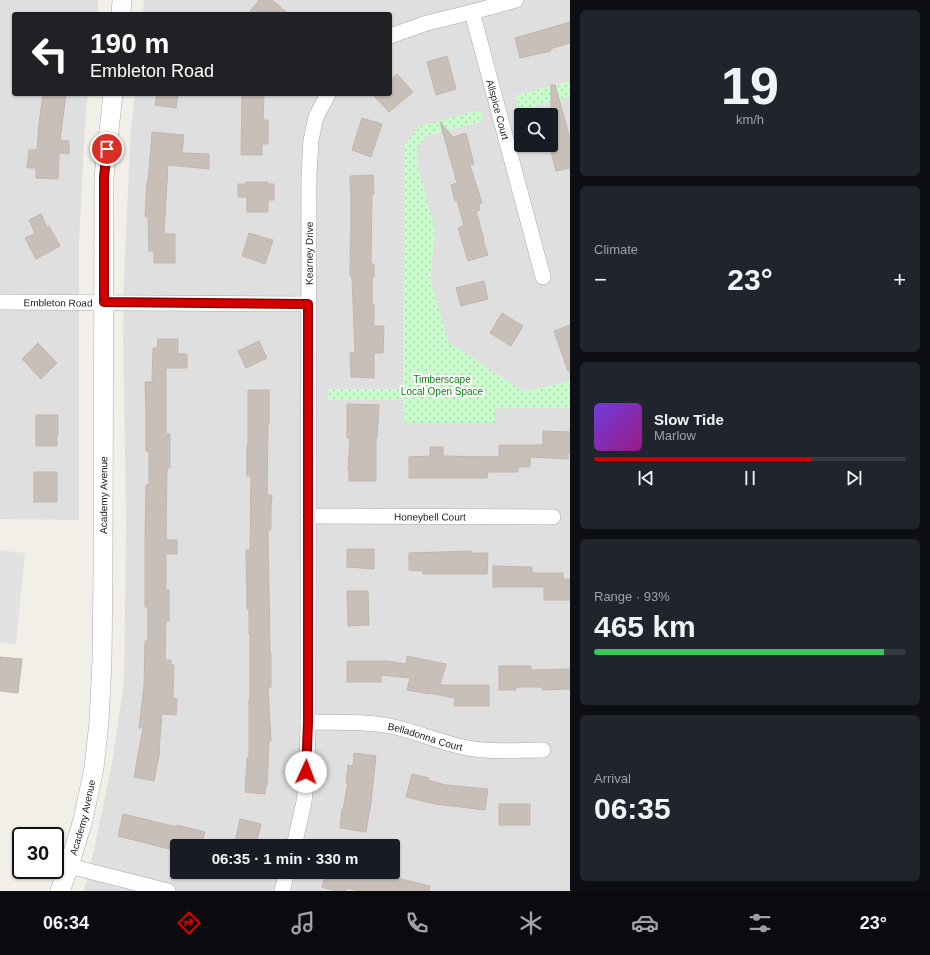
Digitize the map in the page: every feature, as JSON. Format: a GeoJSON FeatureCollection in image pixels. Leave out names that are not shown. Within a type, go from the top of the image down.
{"type":"FeatureCollection","features":[{"type":"Feature","properties":{"kind":"street"},"geometry":{"type":"LineString","coordinates":[[121,12],[122,0]]}},
{"type":"Feature","properties":{"kind":"street"},"geometry":{"type":"LineString","coordinates":[[392,35],[426,23],[516,0]]}},
{"type":"Feature","properties":{"kind":"street","name":"Allspice Court"},"geometry":{"type":"LineString","coordinates":[[472,12],[543,277]]}},
{"type":"Feature","properties":{"kind":"street","name":"Academy Avenue"},"geometry":{"type":"LineString","coordinates":[[60,891],[83,820],[94,768],[99,722],[102,660],[103,570],[104,177],[113,96]]}},
{"type":"Feature","properties":{"kind":"street","name":"Kearney Drive"},"geometry":{"type":"LineString","coordinates":[[296,839],[304,802],[308,722],[309,174],[311,140],[316,117],[327,96]]}},
{"type":"Feature","properties":{"kind":"street","name":"Embleton Road"},"geometry":{"type":"LineString","coordinates":[[0,302],[308,304]]}},
{"type":"Feature","properties":{"kind":"street","name":"Honeybell Court"},"geometry":{"type":"LineString","coordinates":[[308,516],[553,517]]}},
{"type":"Feature","properties":{"kind":"street","name":"Belladonna Court"},"geometry":{"type":"LineString","coordinates":[[308,722],[366,723],[390,726],[441,742],[465,748],[488,751],[543,750]]}},
{"type":"Feature","properties":{"kind":"street"},"geometry":{"type":"LineString","coordinates":[[69,866],[168,891]]}},
{"type":"Feature","properties":{"kind":"street"},"geometry":{"type":"LineString","coordinates":[[282,891],[285,879]]}},
{"type":"Feature","properties":{"kind":"shaded area"},"geometry":{"type":"Polygon","coordinates":[[[0,0],[98,0],[98,12],[12,12],[12,96],[88,96],[79,241],[79,520],[0,519],[0,0]]]}},
{"type":"Feature","properties":{"kind":"shaded area"},"geometry":{"type":"Polygon","coordinates":[[[144,0],[570,0],[570,81],[515,96],[518,108],[514,108],[514,152],[558,152],[558,108],[527,108],[570,97],[570,381],[524,392],[448,342],[430,278],[435,230],[416,161],[417,147],[426,136],[483,121],[480,110],[405,144],[403,389],[328,389],[328,399],[403,400],[405,423],[494,423],[495,408],[570,408],[570,891],[84,891],[112,763],[124,683],[126,524],[123,328],[131,127],[135,96],[392,96],[392,12],[143,12],[144,0]]]}},
{"type":"Feature","properties":{"kind":"shaded area"},"geometry":{"type":"Polygon","coordinates":[[[0,550],[25,553],[16,644],[0,642],[0,550]]]}},
{"type":"Feature","properties":{"kind":"green space"},"geometry":{"type":"Polygon","coordinates":[[[570,81],[570,97],[527,108],[518,108],[515,96],[570,81]]]}},
{"type":"Feature","properties":{"kind":"green space","name":"Timberscape Local Open Space"},"geometry":{"type":"Polygon","coordinates":[[[480,110],[483,121],[426,136],[417,148],[416,161],[435,230],[430,278],[448,342],[524,392],[570,381],[570,408],[495,408],[495,423],[404,423],[403,400],[328,400],[328,389],[403,389],[405,144],[419,126],[480,110]]]}},
{"type":"Feature","properties":{"kind":"building"},"geometry":{"type":"Polygon","coordinates":[[[259,0],[272,0],[287,12],[250,12],[259,0]]]}},
{"type":"Feature","properties":{"kind":"building"},"geometry":{"type":"Polygon","coordinates":[[[570,22],[570,43],[550,49],[551,51],[520,58],[515,38],[570,22]]]}},
{"type":"Feature","properties":{"kind":"building"},"geometry":{"type":"Polygon","coordinates":[[[447,56],[456,89],[436,95],[427,62],[447,56]]]}},
{"type":"Feature","properties":{"kind":"building"},"geometry":{"type":"Polygon","coordinates":[[[397,74],[413,92],[389,112],[374,96],[392,96],[392,78],[397,74]]]}},
{"type":"Feature","properties":{"kind":"building"},"geometry":{"type":"Polygon","coordinates":[[[551,85],[555,85],[570,138],[570,168],[556,171],[551,152],[558,152],[558,108],[551,108],[551,85]]]}},
{"type":"Feature","properties":{"kind":"building"},"geometry":{"type":"Polygon","coordinates":[[[43,96],[66,96],[60,140],[69,141],[69,154],[59,153],[58,179],[36,178],[36,168],[27,168],[29,150],[37,150],[43,96]]]}},
{"type":"Feature","properties":{"kind":"building"},"geometry":{"type":"Polygon","coordinates":[[[157,96],[178,96],[176,108],[155,105],[157,96]]]}},
{"type":"Feature","properties":{"kind":"building"},"geometry":{"type":"Polygon","coordinates":[[[242,96],[264,96],[263,120],[268,120],[268,144],[262,144],[262,155],[241,155],[242,96]]]}},
{"type":"Feature","properties":{"kind":"building"},"geometry":{"type":"Polygon","coordinates":[[[362,118],[382,124],[371,157],[352,150],[362,118]]]}},
{"type":"Feature","properties":{"kind":"building"},"geometry":{"type":"Polygon","coordinates":[[[440,122],[453,137],[466,133],[474,164],[470,165],[482,203],[479,204],[480,210],[476,211],[488,255],[468,261],[458,228],[464,226],[451,185],[457,183],[440,122]]]}},
{"type":"Feature","properties":{"kind":"building"},"geometry":{"type":"Polygon","coordinates":[[[152,132],[184,135],[182,153],[209,154],[209,169],[168,165],[164,234],[175,234],[175,263],[154,263],[154,251],[149,251],[148,217],[145,216],[152,132]]]}},
{"type":"Feature","properties":{"kind":"building"},"geometry":{"type":"Polygon","coordinates":[[[373,175],[374,194],[372,194],[371,264],[374,264],[374,277],[372,277],[372,304],[374,304],[374,326],[384,326],[383,353],[374,353],[374,378],[351,377],[350,353],[355,353],[352,277],[350,276],[350,176],[373,175]]]}},
{"type":"Feature","properties":{"kind":"building"},"geometry":{"type":"Polygon","coordinates":[[[246,182],[268,182],[268,184],[274,184],[274,200],[268,200],[268,212],[247,212],[247,197],[238,197],[238,184],[246,184],[246,182]]]}},
{"type":"Feature","properties":{"kind":"building"},"geometry":{"type":"Polygon","coordinates":[[[41,214],[47,227],[49,226],[60,246],[36,259],[25,238],[35,233],[29,220],[41,214]]]}},
{"type":"Feature","properties":{"kind":"building"},"geometry":{"type":"Polygon","coordinates":[[[249,233],[273,240],[265,264],[242,256],[249,233]]]}},
{"type":"Feature","properties":{"kind":"building"},"geometry":{"type":"Polygon","coordinates":[[[484,281],[488,299],[461,306],[456,288],[484,281]]]}},
{"type":"Feature","properties":{"kind":"building"},"geometry":{"type":"Polygon","coordinates":[[[502,313],[523,326],[511,346],[490,333],[502,313]]]}},
{"type":"Feature","properties":{"kind":"building"},"geometry":{"type":"Polygon","coordinates":[[[570,325],[570,371],[568,371],[554,331],[570,325]]]}},
{"type":"Feature","properties":{"kind":"building"},"geometry":{"type":"Polygon","coordinates":[[[158,339],[178,339],[178,354],[187,354],[187,368],[166,368],[166,434],[170,434],[170,468],[167,468],[166,540],[177,540],[177,554],[166,554],[166,590],[169,590],[169,621],[166,621],[165,660],[171,660],[171,665],[174,665],[173,698],[177,699],[176,715],[162,714],[160,750],[154,781],[134,777],[143,728],[139,728],[144,685],[145,641],[148,641],[148,607],[145,607],[145,540],[146,485],[149,485],[149,451],[146,451],[145,382],[152,382],[153,348],[157,348],[158,339]]]}},
{"type":"Feature","properties":{"kind":"building"},"geometry":{"type":"Polygon","coordinates":[[[259,341],[267,358],[246,368],[238,351],[259,341]]]}},
{"type":"Feature","properties":{"kind":"building"},"geometry":{"type":"Polygon","coordinates":[[[38,343],[57,363],[41,379],[22,359],[38,343]]]}},
{"type":"Feature","properties":{"kind":"building"},"geometry":{"type":"Polygon","coordinates":[[[248,390],[269,390],[267,495],[272,495],[271,530],[268,530],[271,687],[268,687],[271,741],[269,741],[267,786],[266,785],[265,794],[245,792],[247,758],[249,758],[250,699],[250,634],[249,609],[247,609],[246,550],[250,550],[251,476],[247,476],[248,390]]]}},
{"type":"Feature","properties":{"kind":"building"},"geometry":{"type":"Polygon","coordinates":[[[347,404],[379,405],[376,438],[376,481],[349,481],[348,470],[350,438],[347,438],[347,404]]]}},
{"type":"Feature","properties":{"kind":"building"},"geometry":{"type":"Polygon","coordinates":[[[36,415],[58,415],[57,446],[36,446],[36,415]]]}},
{"type":"Feature","properties":{"kind":"building"},"geometry":{"type":"Polygon","coordinates":[[[543,431],[570,432],[570,453],[568,452],[568,459],[530,457],[530,467],[518,467],[518,472],[488,472],[487,478],[409,478],[409,457],[430,456],[430,447],[443,447],[443,456],[499,457],[499,445],[543,445],[543,431]]]}},
{"type":"Feature","properties":{"kind":"building"},"geometry":{"type":"Polygon","coordinates":[[[34,472],[57,472],[57,502],[34,502],[34,472]]]}},
{"type":"Feature","properties":{"kind":"building"},"geometry":{"type":"Polygon","coordinates":[[[347,549],[374,549],[374,569],[347,567],[347,549]]]}},
{"type":"Feature","properties":{"kind":"building"},"geometry":{"type":"Polygon","coordinates":[[[471,551],[471,553],[488,553],[487,574],[423,574],[423,571],[409,570],[409,553],[471,551]]]}},
{"type":"Feature","properties":{"kind":"building"},"geometry":{"type":"Polygon","coordinates":[[[493,566],[532,567],[532,573],[563,573],[563,579],[570,579],[570,600],[544,600],[544,587],[493,587],[493,566]]]}},
{"type":"Feature","properties":{"kind":"building"},"geometry":{"type":"Polygon","coordinates":[[[347,591],[368,591],[369,625],[348,626],[347,591]]]}},
{"type":"Feature","properties":{"kind":"building"},"geometry":{"type":"Polygon","coordinates":[[[407,656],[446,664],[440,685],[489,685],[489,706],[454,706],[455,698],[407,690],[410,678],[381,675],[381,682],[347,682],[347,661],[386,661],[406,664],[407,656]]]}},
{"type":"Feature","properties":{"kind":"building"},"geometry":{"type":"Polygon","coordinates":[[[0,657],[22,659],[18,693],[0,691],[0,657]]]}},
{"type":"Feature","properties":{"kind":"building"},"geometry":{"type":"Polygon","coordinates":[[[499,666],[531,666],[531,670],[570,669],[570,689],[542,690],[542,687],[516,687],[516,690],[499,690],[499,666]]]}},
{"type":"Feature","properties":{"kind":"building"},"geometry":{"type":"Polygon","coordinates":[[[354,753],[376,756],[366,832],[340,828],[342,809],[348,783],[346,783],[348,765],[353,766],[354,753]]]}},
{"type":"Feature","properties":{"kind":"building"},"geometry":{"type":"Polygon","coordinates":[[[412,774],[429,778],[428,780],[446,785],[488,789],[485,810],[435,804],[406,797],[412,774]]]}},
{"type":"Feature","properties":{"kind":"building"},"geometry":{"type":"Polygon","coordinates":[[[499,804],[530,804],[530,825],[499,825],[499,804]]]}},
{"type":"Feature","properties":{"kind":"building"},"geometry":{"type":"Polygon","coordinates":[[[123,814],[205,832],[203,839],[170,839],[170,849],[118,836],[123,814]]]}},
{"type":"Feature","properties":{"kind":"building"},"geometry":{"type":"Polygon","coordinates":[[[240,819],[261,824],[257,839],[236,839],[240,819]]]}},
{"type":"Feature","properties":{"kind":"building"},"geometry":{"type":"Polygon","coordinates":[[[324,879],[400,879],[430,886],[429,891],[358,891],[347,888],[346,891],[334,891],[322,887],[324,879]]]}},
{"type":"Feature","properties":{"kind":"route"},"geometry":{"type":"LineString","coordinates":[[107,149],[104,177],[104,302],[308,304],[308,722],[306,772]]}}]}
